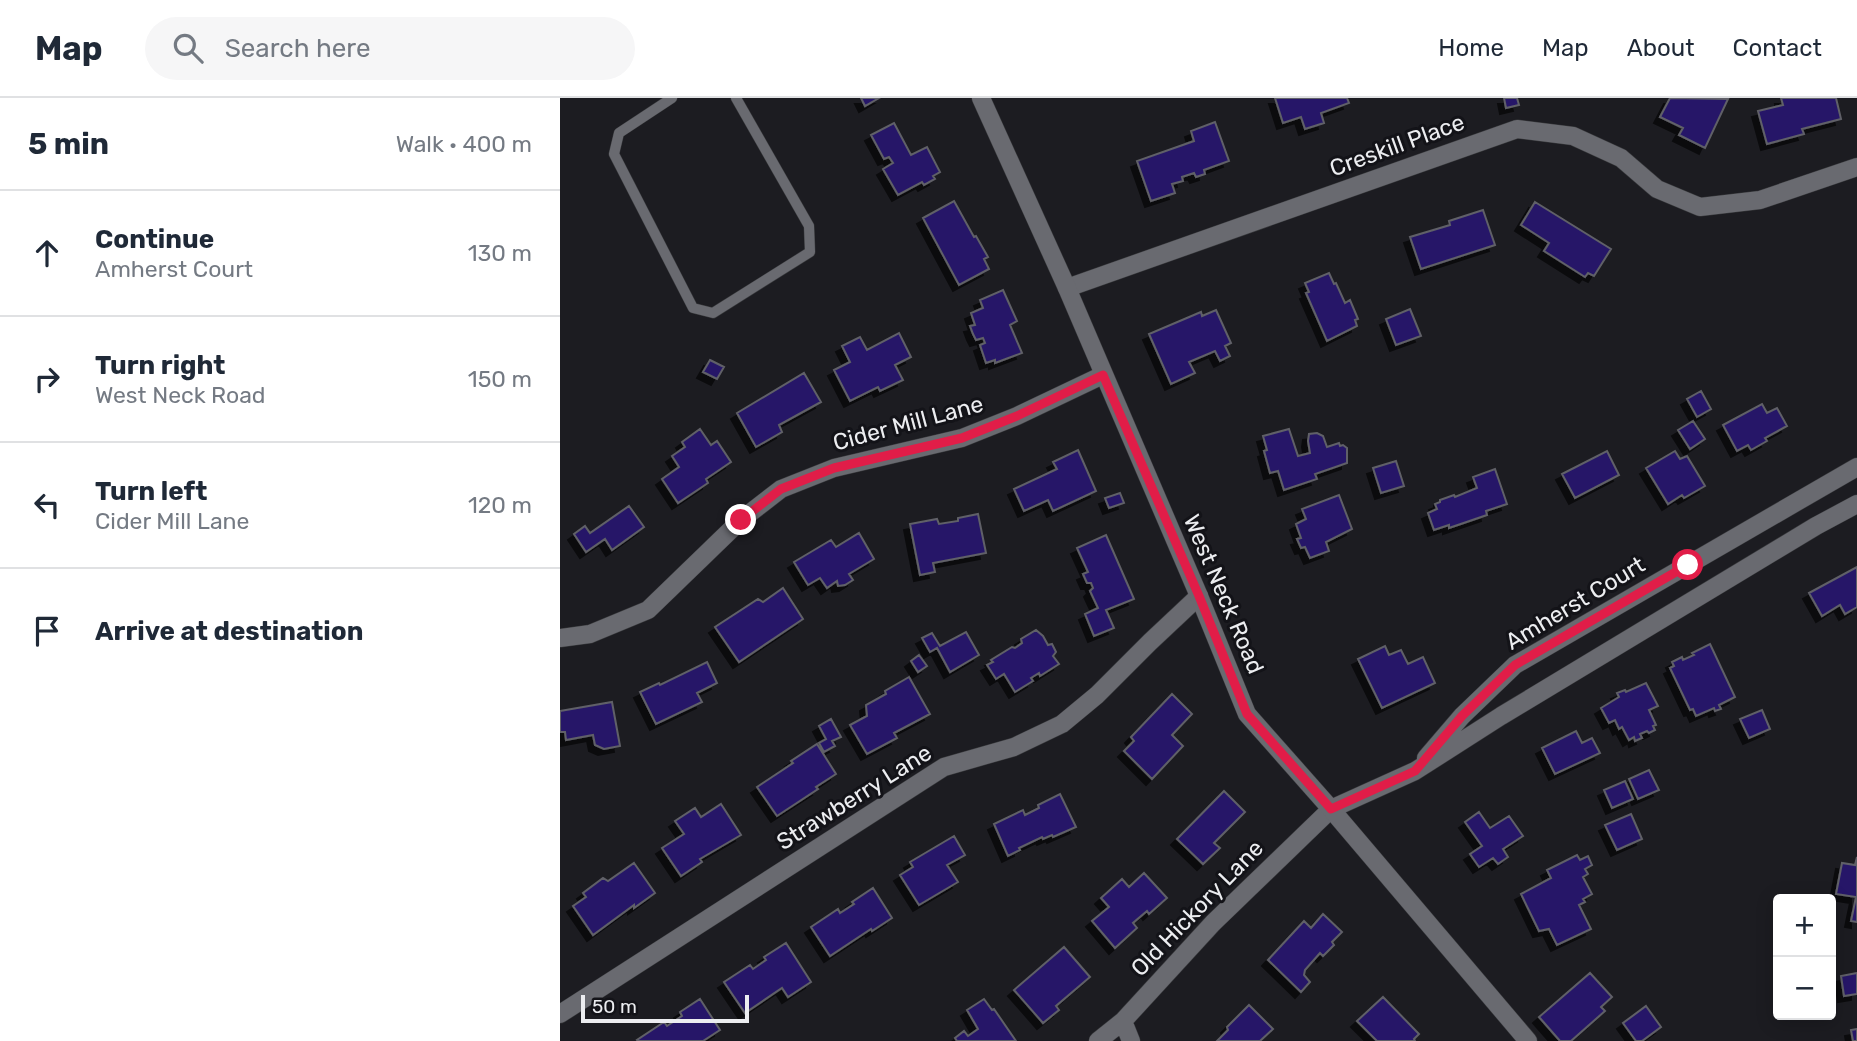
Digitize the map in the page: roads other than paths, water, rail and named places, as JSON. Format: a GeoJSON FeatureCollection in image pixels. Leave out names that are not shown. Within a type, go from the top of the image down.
{"type":"FeatureCollection","features":[{"type":"Feature","properties":{"kind":"street","name":"West Neck Road"},"geometry":{"type":"LineString","coordinates":[[981,98],[1067,288],[1247,714],[1528,1041]]}},
{"type":"Feature","properties":{"kind":"street","name":"Creskill Place"},"geometry":{"type":"LineString","coordinates":[[1067,288],[1517,129],[1573,136],[1621,158],[1657,189],[1700,207],[1760,200],[1857,167]]}},
{"type":"Feature","properties":{"kind":"street","name":"Cider Mill Lane"},"geometry":{"type":"LineString","coordinates":[[560,638],[590,634],[648,610],[741,520],[781,489],[834,468],[962,438],[1017,416],[1103,375]]}},
{"type":"Feature","properties":{"kind":"street","name":"Amherst Court"},"geometry":{"type":"LineString","coordinates":[[1415,771],[1462,716],[1515,665],[1857,467]]}},
{"type":"Feature","properties":{"kind":"street","name":"Amherst Court"},"geometry":{"type":"LineString","coordinates":[[1331,809],[1415,771],[1561,680],[1857,504]]}},
{"type":"Feature","properties":{"kind":"street","name":"Strawberry Lane"},"geometry":{"type":"LineString","coordinates":[[560,1014],[944,767],[1014,747],[1062,724],[1097,695],[1199,596]]}},
{"type":"Feature","properties":{"kind":"street","name":"Old Hickory Lane"},"geometry":{"type":"LineString","coordinates":[[1098,1041],[1123,1021],[1213,923],[1331,809]]}},
{"type":"Feature","properties":{"kind":"street"},"geometry":{"type":"LineString","coordinates":[[1123,1021],[1130,1041]]}},
{"type":"Feature","properties":{"kind":"lane"},"geometry":{"type":"LineString","coordinates":[[672,98],[619,133],[614,154],[693,308],[713,313],[810,252],[809,226],[736,98]]}}]}
